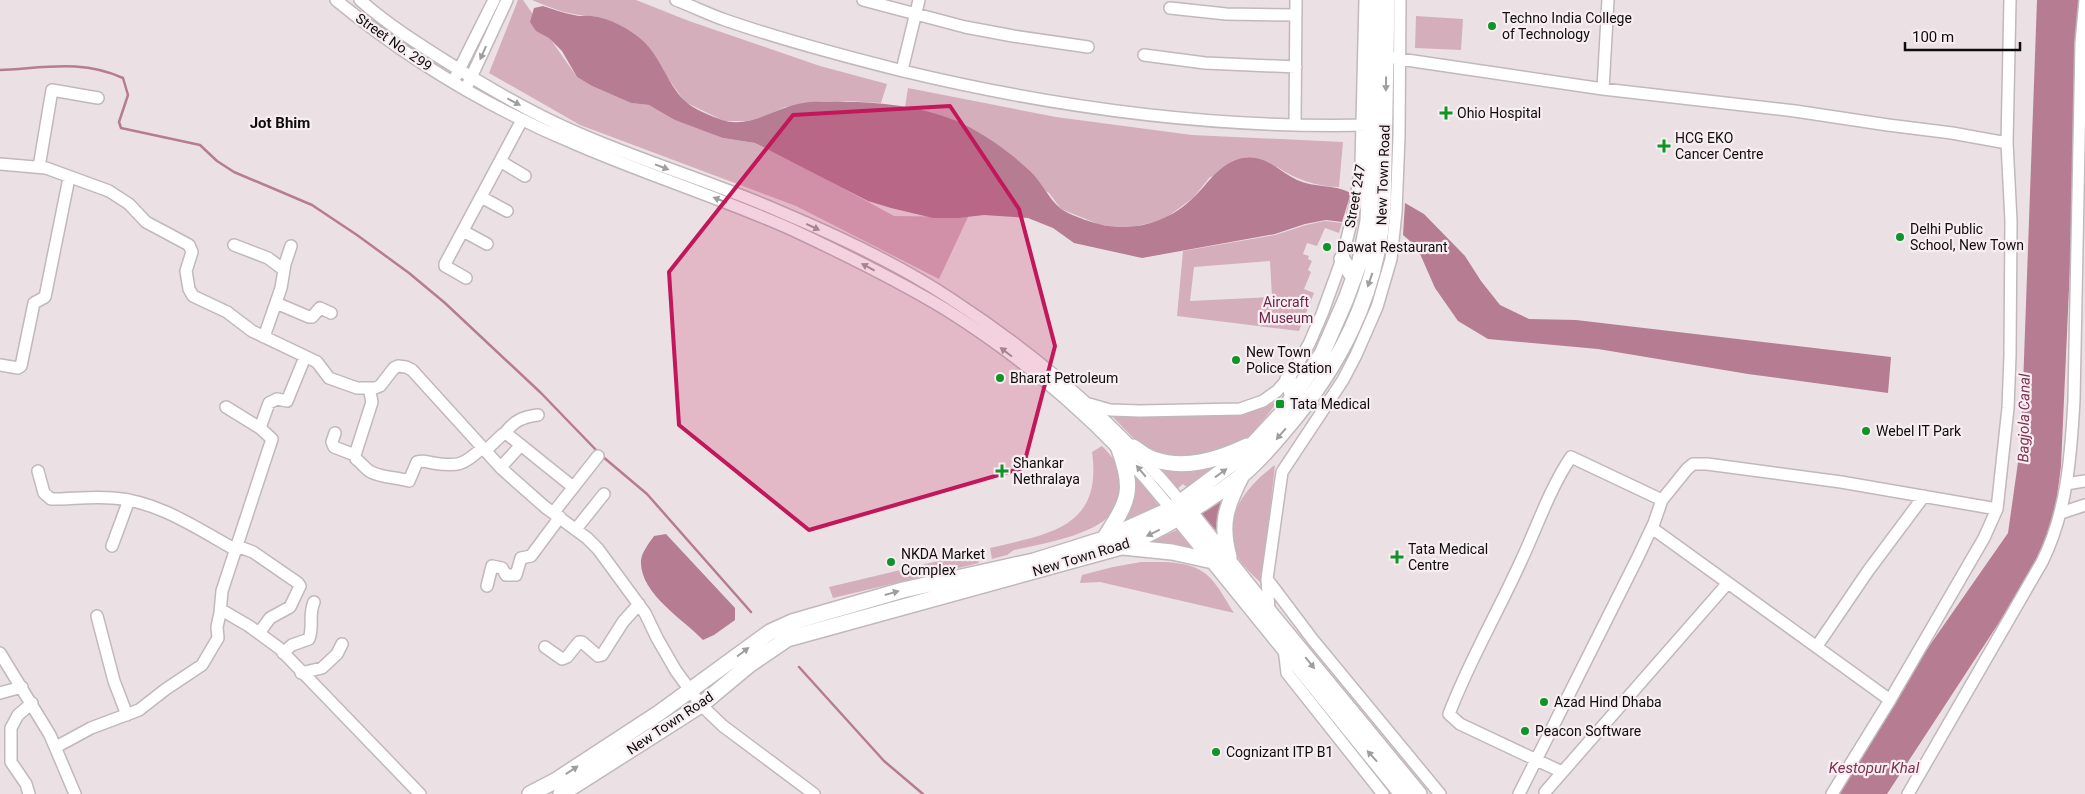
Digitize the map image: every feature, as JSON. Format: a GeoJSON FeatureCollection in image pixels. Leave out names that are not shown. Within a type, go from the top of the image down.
{"type":"FeatureCollection","features":[{"type":"Feature","properties":{"kind":"main road"},"geometry":{"type":"LineString","coordinates":[[1180,510],[1255,442],[1293,398],[1322,354],[1354,278],[1360,260],[1368,221],[1367,125],[1373,0]]}},
{"type":"Feature","properties":{"kind":"main road","name":"New Town Road"},"geometry":{"type":"LineString","coordinates":[[530,794],[555,781],[704,682],[770,632],[792,622],[903,590],[1034,561],[1104,539],[1180,510],[1243,474],[1264,454],[1310,400],[1348,340],[1373,270],[1381,231],[1393,58],[1387,0]]}},
{"type":"Feature","properties":{"kind":"main road"},"geometry":{"type":"LineString","coordinates":[[1342,259],[1354,278]]}},
{"type":"Feature","properties":{"kind":"main road"},"geometry":{"type":"LineString","coordinates":[[1288,379],[1293,398]]}},
{"type":"Feature","properties":{"kind":"main road"},"geometry":{"type":"LineString","coordinates":[[1104,539],[1127,499],[1129,486],[1126,448],[1151,459],[1186,464],[1206,462],[1255,442]]}},
{"type":"Feature","properties":{"kind":"main road"},"geometry":{"type":"LineString","coordinates":[[1232,564],[1225,538],[1225,518],[1230,500],[1243,474]]}},
{"type":"Feature","properties":{"kind":"main road"},"geometry":{"type":"LineString","coordinates":[[1180,510],[1213,561],[1402,794]]}},
{"type":"Feature","properties":{"kind":"main road"},"geometry":{"type":"LineString","coordinates":[[1180,510],[1232,564],[1269,612],[1419,794]]}},
{"type":"Feature","properties":{"kind":"main road","name":"New Town Road"},"geometry":{"type":"LineString","coordinates":[[561,794],[701,705],[749,665],[787,639],[1121,547],[1158,530],[1180,510]]}},
{"type":"Feature","properties":{"kind":"main road"},"geometry":{"type":"LineString","coordinates":[[1121,547],[1172,552],[1213,561]]}},
{"type":"Feature","properties":{"kind":"street","name":"Street No. 299"},"geometry":{"type":"LineString","coordinates":[[336,0],[411,56],[464,90],[522,120],[617,162],[793,231],[848,256],[944,308],[984,335],[1031,371],[1126,448]]}},
{"type":"Feature","properties":{"kind":"street"},"geometry":{"type":"LineString","coordinates":[[360,0],[376,14],[471,78],[549,120],[580,134],[781,212],[891,265],[950,298],[1015,344],[1088,404],[1180,510]]}},
{"type":"Feature","properties":{"kind":"street"},"geometry":{"type":"LineString","coordinates":[[453,82],[494,0]]}},
{"type":"Feature","properties":{"kind":"street"},"geometry":{"type":"LineString","coordinates":[[464,90],[507,0]]}},
{"type":"Feature","properties":{"kind":"street"},"geometry":{"type":"LineString","coordinates":[[676,0],[724,20],[787,39],[902,70],[1005,94],[1108,111],[1249,123],[1367,125]]}},
{"type":"Feature","properties":{"kind":"street"},"geometry":{"type":"LineString","coordinates":[[864,0],[984,31],[1088,47]]}},
{"type":"Feature","properties":{"kind":"street"},"geometry":{"type":"LineString","coordinates":[[902,70],[919,0]]}},
{"type":"Feature","properties":{"kind":"street"},"geometry":{"type":"LineString","coordinates":[[1295,125],[1296,0]]}},
{"type":"Feature","properties":{"kind":"street","name":"Street 247"},"geometry":{"type":"LineString","coordinates":[[1088,404],[1110,410],[1140,411],[1240,409],[1263,401],[1277,392],[1288,379],[1310,344],[1342,259],[1358,191],[1367,125],[1365,0]]}},
{"type":"Feature","properties":{"kind":"street"},"geometry":{"type":"LineString","coordinates":[[1269,612],[1267,580],[1282,472],[1352,364],[1386,282],[1394,236],[1397,195],[1393,58],[1400,0]]}},
{"type":"Feature","properties":{"kind":"street"},"geometry":{"type":"LineString","coordinates":[[1603,89],[1608,0]]}},
{"type":"Feature","properties":{"kind":"street"},"geometry":{"type":"LineString","coordinates":[[1832,794],[1890,700],[1984,538],[1997,509],[2008,408],[2010,356],[2011,221],[2008,143],[2010,0]]}},
{"type":"Feature","properties":{"kind":"street"},"geometry":{"type":"LineString","coordinates":[[1908,794],[2052,544],[2061,513],[2080,400],[2081,43],[2085,0]]}},
{"type":"Feature","properties":{"kind":"street"},"geometry":{"type":"LineString","coordinates":[[1170,8],[1226,14],[1296,15]]}},
{"type":"Feature","properties":{"kind":"street"},"geometry":{"type":"LineString","coordinates":[[1144,55],[1205,63],[1296,67]]}},
{"type":"Feature","properties":{"kind":"street"},"geometry":{"type":"LineString","coordinates":[[1393,58],[1603,89],[1786,110],[1952,133],[2008,143]]}},
{"type":"Feature","properties":{"kind":"street"},"geometry":{"type":"LineString","coordinates":[[39,167],[52,90],[98,98]]}},
{"type":"Feature","properties":{"kind":"street"},"geometry":{"type":"LineString","coordinates":[[466,278],[445,266],[522,120]]}},
{"type":"Feature","properties":{"kind":"street"},"geometry":{"type":"LineString","coordinates":[[500,161],[525,176]]}},
{"type":"Feature","properties":{"kind":"street"},"geometry":{"type":"LineString","coordinates":[[0,164],[39,167],[56,171],[69,178],[108,191],[129,204],[146,222],[189,245],[192,252],[186,271],[189,289],[193,296],[227,312],[243,325],[264,337],[317,362],[329,378],[357,388],[369,388],[380,386],[394,368],[406,367],[419,376],[500,468],[598,549],[645,613],[656,638],[701,705],[723,726],[814,794]]}},
{"type":"Feature","properties":{"kind":"street"},"geometry":{"type":"LineString","coordinates":[[0,364],[18,368],[21,366],[34,303],[45,297],[69,178]]}},
{"type":"Feature","properties":{"kind":"street"},"geometry":{"type":"LineString","coordinates":[[481,197],[507,211]]}},
{"type":"Feature","properties":{"kind":"street"},"geometry":{"type":"LineString","coordinates":[[463,231],[487,244]]}},
{"type":"Feature","properties":{"kind":"street"},"geometry":{"type":"LineString","coordinates":[[234,244],[268,258],[284,270]]}},
{"type":"Feature","properties":{"kind":"street"},"geometry":{"type":"LineString","coordinates":[[264,337],[276,303],[291,246]]}},
{"type":"Feature","properties":{"kind":"street"},"geometry":{"type":"LineString","coordinates":[[944,308],[950,298]]}},
{"type":"Feature","properties":{"kind":"street"},"geometry":{"type":"LineString","coordinates":[[276,303],[310,317],[320,308],[330,314]]}},
{"type":"Feature","properties":{"kind":"street"},"geometry":{"type":"LineString","coordinates":[[260,428],[269,403],[277,399],[288,400],[305,357]]}},
{"type":"Feature","properties":{"kind":"street"},"geometry":{"type":"LineString","coordinates":[[355,455],[372,402],[369,388]]}},
{"type":"Feature","properties":{"kind":"street"},"geometry":{"type":"LineString","coordinates":[[56,746],[91,728],[139,710],[166,688],[202,665],[218,638],[217,627],[222,590],[272,442],[270,436],[260,428],[226,407]]}},
{"type":"Feature","properties":{"kind":"street"},"geometry":{"type":"LineString","coordinates":[[335,433],[332,442],[334,446],[355,455],[356,459],[365,465],[369,471],[385,478],[392,476],[409,481],[417,462],[459,465],[469,461],[505,434],[513,423],[523,417],[538,415]]}},
{"type":"Feature","properties":{"kind":"street"},"geometry":{"type":"LineString","coordinates":[[505,434],[573,487]]}},
{"type":"Feature","properties":{"kind":"street"},"geometry":{"type":"LineString","coordinates":[[500,468],[521,445]]}},
{"type":"Feature","properties":{"kind":"street"},"geometry":{"type":"LineString","coordinates":[[487,586],[492,566],[502,568],[506,575],[516,575],[521,560],[531,556],[573,487],[598,456]]}},
{"type":"Feature","properties":{"kind":"street"},"geometry":{"type":"LineString","coordinates":[[1562,772],[1460,724],[1449,714],[1488,626],[1571,457],[1662,500]]}},
{"type":"Feature","properties":{"kind":"street"},"geometry":{"type":"LineString","coordinates":[[1519,794],[1652,528],[1662,500],[1687,468],[1693,464],[1708,464],[1812,478],[1997,509]]}},
{"type":"Feature","properties":{"kind":"street"},"geometry":{"type":"LineString","coordinates":[[38,471],[44,493],[52,499],[112,497],[129,500],[166,512],[236,548],[253,552],[298,583],[300,586],[290,606],[270,618],[259,633]]}},
{"type":"Feature","properties":{"kind":"street"},"geometry":{"type":"LineString","coordinates":[[2066,484],[2085,481]]}},
{"type":"Feature","properties":{"kind":"street"},"geometry":{"type":"LineString","coordinates":[[576,529],[604,494]]}},
{"type":"Feature","properties":{"kind":"street"},"geometry":{"type":"LineString","coordinates":[[1817,646],[1868,571],[1924,496]]}},
{"type":"Feature","properties":{"kind":"street"},"geometry":{"type":"LineString","coordinates":[[112,546],[129,500]]}},
{"type":"Feature","properties":{"kind":"street"},"geometry":{"type":"LineString","coordinates":[[2061,513],[2085,505]]}},
{"type":"Feature","properties":{"kind":"street"},"geometry":{"type":"LineString","coordinates":[[1652,528],[1890,700]]}},
{"type":"Feature","properties":{"kind":"street"},"geometry":{"type":"LineString","coordinates":[[1267,580],[1313,640],[1440,794]]}},
{"type":"Feature","properties":{"kind":"street"},"geometry":{"type":"LineString","coordinates":[[1544,792],[1727,584]]}},
{"type":"Feature","properties":{"kind":"street"},"geometry":{"type":"LineString","coordinates":[[283,653],[292,645],[309,639],[311,628],[310,613],[314,602]]}},
{"type":"Feature","properties":{"kind":"street"},"geometry":{"type":"LineString","coordinates":[[545,647],[564,659],[576,644],[582,642],[600,656],[623,622],[639,604]]}},
{"type":"Feature","properties":{"kind":"street"},"geometry":{"type":"LineString","coordinates":[[220,613],[225,612],[259,633],[283,653],[420,794]]}},
{"type":"Feature","properties":{"kind":"street"},"geometry":{"type":"LineString","coordinates":[[97,616],[114,681],[127,715]]}},
{"type":"Feature","properties":{"kind":"street"},"geometry":{"type":"LineString","coordinates":[[301,673],[322,668],[336,654],[342,644]]}},
{"type":"Feature","properties":{"kind":"street"},"geometry":{"type":"LineString","coordinates":[[1284,648],[1287,673],[1382,794]]}},
{"type":"Feature","properties":{"kind":"street"},"geometry":{"type":"LineString","coordinates":[[0,653],[32,703],[56,746],[66,777],[75,794]]}},
{"type":"Feature","properties":{"kind":"street"},"geometry":{"type":"LineString","coordinates":[[0,693],[22,687]]}},
{"type":"Feature","properties":{"kind":"street"},"geometry":{"type":"LineString","coordinates":[[29,794],[26,784],[11,762],[11,728],[18,715],[32,703]]}},
{"type":"Feature","properties":{"kind":"highlighted area"},"geometry":{"type":"Polygon","coordinates":[[[950,106],[1019,209],[1055,346],[1023,468],[809,530],[679,425],[669,272],[793,115],[950,106]]]}},
{"type":"Feature","properties":{"kind":"green space"},"geometry":{"type":"Polygon","coordinates":[[[518,0],[523,0],[577,77],[592,86],[631,103],[649,105],[723,138],[755,143],[804,167],[894,216],[968,217],[939,279],[796,206],[580,125],[489,73],[518,0]]]}},
{"type":"Feature","properties":{"kind":"green space"},"geometry":{"type":"Polygon","coordinates":[[[532,0],[636,0],[689,21],[820,66],[887,84],[881,103],[847,101],[785,107],[763,117],[747,121],[724,121],[685,102],[667,77],[594,16],[562,11],[532,0]]]}},
{"type":"Feature","properties":{"kind":"green space"},"geometry":{"type":"Polygon","coordinates":[[[1416,16],[1463,19],[1461,50],[1415,48],[1416,16]]]}},
{"type":"Feature","properties":{"kind":"green space"},"geometry":{"type":"Polygon","coordinates":[[[908,88],[1056,117],[1192,135],[1343,142],[1339,187],[1306,182],[1277,167],[1210,177],[1193,198],[1163,220],[1124,229],[1098,224],[1061,209],[1049,193],[905,107],[908,88]]]}},
{"type":"Feature","properties":{"kind":"green space","name":"Aircraft Museum"},"geometry":{"type":"Polygon","coordinates":[[[1325,221],[1342,223],[1339,233],[1325,228],[1317,246],[1307,243],[1303,254],[1309,256],[1308,259],[1312,261],[1308,270],[1311,272],[1304,289],[1314,293],[1299,331],[1177,316],[1183,251],[1275,235],[1325,221]],[[1270,261],[1194,267],[1190,301],[1272,297],[1270,261]]]}},
{"type":"Feature","properties":{"kind":"green space"},"geometry":{"type":"Polygon","coordinates":[[[1279,400],[1250,437],[1232,445],[1190,458],[1151,453],[1140,445],[1112,416],[1235,415],[1262,408],[1279,400]]]}},
{"type":"Feature","properties":{"kind":"green space"},"geometry":{"type":"Polygon","coordinates":[[[1102,446],[1115,462],[1122,479],[1116,507],[1111,514],[1092,528],[1066,538],[1014,550],[1007,555],[992,559],[990,548],[1050,532],[1066,524],[1080,513],[1089,498],[1093,478],[1092,452],[1102,446]]]}},
{"type":"Feature","properties":{"kind":"green space"},"geometry":{"type":"Polygon","coordinates":[[[1223,462],[1189,489],[1183,484],[1177,489],[1160,467],[1223,462]]]}},
{"type":"Feature","properties":{"kind":"green space"},"geometry":{"type":"Polygon","coordinates":[[[1275,465],[1262,584],[1238,558],[1231,531],[1233,518],[1245,494],[1254,483],[1275,465]]]}},
{"type":"Feature","properties":{"kind":"green space"},"geometry":{"type":"Polygon","coordinates":[[[1136,475],[1159,506],[1118,526],[1134,476],[1136,475]]]}},
{"type":"Feature","properties":{"kind":"green space"},"geometry":{"type":"Polygon","coordinates":[[[1177,530],[1201,556],[1143,545],[1177,530]]]}},
{"type":"Feature","properties":{"kind":"green space"},"geometry":{"type":"Polygon","coordinates":[[[976,552],[979,563],[833,598],[829,587],[976,552]]]}},
{"type":"Feature","properties":{"kind":"green space"},"geometry":{"type":"Polygon","coordinates":[[[1141,562],[1184,564],[1199,569],[1206,574],[1222,593],[1234,613],[1100,582],[1080,583],[1082,575],[1141,562]]]}},
{"type":"Feature","properties":{"kind":"water","name":"Kestopur Khal"},"geometry":{"type":"Polygon","coordinates":[[[2037,0],[2082,0],[2061,466],[2051,543],[1887,794],[1826,794],[2008,533],[2021,441],[2037,0]]]}},
{"type":"Feature","properties":{"kind":"water"},"geometry":{"type":"Polygon","coordinates":[[[543,6],[576,16],[592,16],[605,19],[632,32],[649,47],[673,87],[688,104],[722,120],[743,122],[753,120],[806,102],[862,102],[909,107],[954,120],[985,136],[1014,157],[1035,176],[1060,208],[1085,220],[1099,224],[1124,227],[1137,226],[1161,219],[1173,213],[1193,198],[1227,164],[1251,157],[1272,164],[1297,180],[1338,188],[1351,193],[1342,222],[1326,220],[1305,224],[1275,234],[1142,258],[1074,243],[1053,228],[1028,218],[984,215],[933,218],[868,201],[755,143],[723,138],[675,120],[649,105],[631,103],[592,86],[577,77],[562,51],[549,38],[536,31],[530,22],[534,8],[543,6]]]}},
{"type":"Feature","properties":{"kind":"water"},"geometry":{"type":"Polygon","coordinates":[[[1405,203],[1424,214],[1465,256],[1481,281],[1500,305],[1529,319],[1576,320],[1891,357],[1888,393],[1748,374],[1598,349],[1488,339],[1458,321],[1435,288],[1417,247],[1403,235],[1405,203]]]}},
{"type":"Feature","properties":{"kind":"water"},"geometry":{"type":"Polygon","coordinates":[[[1222,494],[1221,536],[1199,512],[1222,494]]]}},
{"type":"Feature","properties":{"kind":"water"},"geometry":{"type":"Polygon","coordinates":[[[666,534],[735,608],[735,620],[714,635],[703,640],[654,594],[642,572],[641,560],[646,548],[654,536],[666,534]]]}},
{"type":"Feature","properties":{"kind":"waterway"},"geometry":{"type":"LineString","coordinates":[[0,70],[63,66],[93,68],[123,78],[128,95],[119,122],[121,128],[200,145],[217,161],[234,172],[312,205],[357,235],[409,273],[445,303],[541,393],[598,452]]}},
{"type":"Feature","properties":{"kind":"waterway"},"geometry":{"type":"LineString","coordinates":[[602,456],[647,494],[751,612]]}},
{"type":"Feature","properties":{"kind":"waterway"},"geometry":{"type":"LineString","coordinates":[[799,667],[884,761],[923,794]]}},
{"type":"Feature","properties":{"kind":"place","name":"Techno India College of Technology"},"geometry":{"type":"Point","coordinates":[1492,26]}},
{"type":"Feature","properties":{"kind":"place","name":"Ohio Hospital"},"geometry":{"type":"Point","coordinates":[1446,113]}},
{"type":"Feature","properties":{"kind":"place","name":"HCG EKO Cancer Centre"},"geometry":{"type":"Point","coordinates":[1664,146]}},
{"type":"Feature","properties":{"kind":"place","name":"Delhi Public School, New Town"},"geometry":{"type":"Point","coordinates":[1900,237]}},
{"type":"Feature","properties":{"kind":"place","name":"Dawat Restaurant"},"geometry":{"type":"Point","coordinates":[1327,247]}},
{"type":"Feature","properties":{"kind":"place","name":"New Town Police Station"},"geometry":{"type":"Point","coordinates":[1236,360]}},
{"type":"Feature","properties":{"kind":"place","name":"Bharat Petroleum"},"geometry":{"type":"Point","coordinates":[1000,378]}},
{"type":"Feature","properties":{"kind":"place","name":"Tata Medical"},"geometry":{"type":"Point","coordinates":[1280,404]}},
{"type":"Feature","properties":{"kind":"place","name":"Webel IT Park"},"geometry":{"type":"Point","coordinates":[1866,431]}},
{"type":"Feature","properties":{"kind":"place","name":"Shankar Nethralaya"},"geometry":{"type":"Point","coordinates":[1002,471]}},
{"type":"Feature","properties":{"kind":"place","name":"Tata Medical Centre"},"geometry":{"type":"Point","coordinates":[1397,557]}},
{"type":"Feature","properties":{"kind":"place","name":"NKDA Market Complex"},"geometry":{"type":"Point","coordinates":[891,562]}},
{"type":"Feature","properties":{"kind":"place","name":"Azad Hind Dhaba"},"geometry":{"type":"Point","coordinates":[1544,702]}},
{"type":"Feature","properties":{"kind":"place","name":"Peacon Software"},"geometry":{"type":"Point","coordinates":[1525,731]}},
{"type":"Feature","properties":{"kind":"place","name":"Cognizant ITP B1"},"geometry":{"type":"Point","coordinates":[1216,752]}},
{"type":"Feature","properties":{"kind":"district","name":"Jot Bhim"},"geometry":{"type":"Point","coordinates":[280,123]}},
{"type":"Feature","properties":{"kind":"water label","name":"Bagjola Canal"},"geometry":{"type":"Point","coordinates":[2024,418]}}]}
